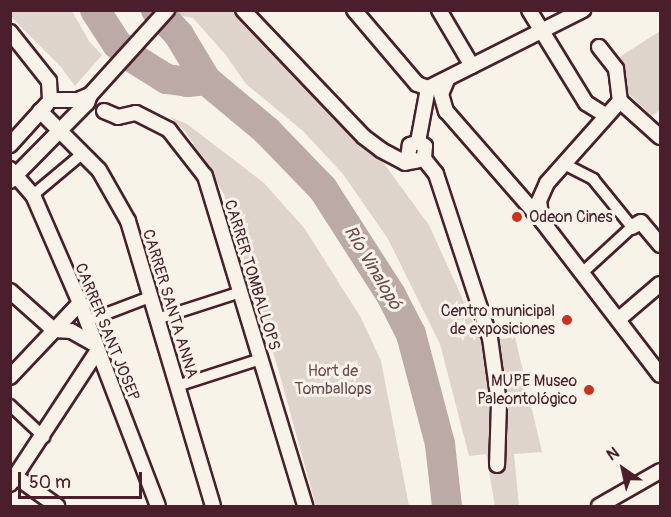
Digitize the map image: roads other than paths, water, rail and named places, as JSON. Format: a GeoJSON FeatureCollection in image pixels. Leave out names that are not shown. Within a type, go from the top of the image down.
{"type":"FeatureCollection","features":[{"type":"Feature","properties":{"kind":"street"},"geometry":{"type":"LineString","coordinates":[[12,175],[87,103],[90,95],[167,10]]}},
{"type":"Feature","properties":{"kind":"street"},"geometry":{"type":"LineString","coordinates":[[243,10],[364,137],[391,157],[405,164],[416,153],[428,88]]}},
{"type":"Feature","properties":{"kind":"street"},"geometry":{"type":"LineString","coordinates":[[354,10],[417,84],[428,88],[583,10]]}},
{"type":"Feature","properties":{"kind":"street"},"geometry":{"type":"LineString","coordinates":[[439,10],[472,66]]}},
{"type":"Feature","properties":{"kind":"street"},"geometry":{"type":"LineString","coordinates":[[529,10],[586,103],[605,115]]}},
{"type":"Feature","properties":{"kind":"street"},"geometry":{"type":"LineString","coordinates":[[10,32],[49,81],[50,100],[11,142]]}},
{"type":"Feature","properties":{"kind":"street"},"geometry":{"type":"LineString","coordinates":[[599,47],[616,69],[620,101],[660,137]]}},
{"type":"Feature","properties":{"kind":"street"},"geometry":{"type":"LineString","coordinates":[[447,80],[441,94],[446,111],[542,220],[660,375]]}},
{"type":"Feature","properties":{"kind":"street"},"geometry":{"type":"LineString","coordinates":[[50,100],[78,100],[90,95]]}},
{"type":"Feature","properties":{"kind":"street"},"geometry":{"type":"LineString","coordinates":[[542,220],[539,201],[547,183],[605,115],[620,101]]}},
{"type":"Feature","properties":{"kind":"street","name":"CARRER SANTA ANNA"},"geometry":{"type":"LineString","coordinates":[[40,111],[99,170],[128,221],[213,507]]}},
{"type":"Feature","properties":{"kind":"street","name":"CARRER TOMBALLOPS"},"geometry":{"type":"LineString","coordinates":[[104,111],[118,117],[136,113],[169,130],[204,176],[305,507]]}},
{"type":"Feature","properties":{"kind":"street"},"geometry":{"type":"LineString","coordinates":[[33,195],[83,153]]}},
{"type":"Feature","properties":{"kind":"street"},"geometry":{"type":"LineString","coordinates":[[416,153],[436,174],[490,338],[499,403],[497,465]]}},
{"type":"Feature","properties":{"kind":"street"},"geometry":{"type":"LineString","coordinates":[[564,164],[593,180],[632,227]]}},
{"type":"Feature","properties":{"kind":"street","name":"CARRER SANT JOSEP"},"geometry":{"type":"LineString","coordinates":[[12,175],[33,195],[80,303],[158,507]]}},
{"type":"Feature","properties":{"kind":"street"},"geometry":{"type":"LineString","coordinates":[[583,272],[632,227],[641,222],[660,245]]}},
{"type":"Feature","properties":{"kind":"street"},"geometry":{"type":"LineString","coordinates":[[619,319],[660,284]]}},
{"type":"Feature","properties":{"kind":"street"},"geometry":{"type":"LineString","coordinates":[[10,291],[54,330],[71,331],[97,347],[44,437],[13,480],[57,507]]}},
{"type":"Feature","properties":{"kind":"street"},"geometry":{"type":"LineString","coordinates":[[157,319],[241,292]]}},
{"type":"Feature","properties":{"kind":"street"},"geometry":{"type":"LineString","coordinates":[[87,321],[150,297]]}},
{"type":"Feature","properties":{"kind":"street"},"geometry":{"type":"LineString","coordinates":[[10,377],[80,303]]}},
{"type":"Feature","properties":{"kind":"street"},"geometry":{"type":"LineString","coordinates":[[177,386],[261,360]]}},
{"type":"Feature","properties":{"kind":"street"},"geometry":{"type":"LineString","coordinates":[[10,405],[44,437]]}},
{"type":"Feature","properties":{"kind":"street"},"geometry":{"type":"LineString","coordinates":[[599,507],[660,471]]}},
{"type":"Feature","properties":{"kind":"waterway"},"geometry":{"type":"LineString","coordinates":[[95,10],[117,44],[133,58],[167,79],[188,82],[206,80]]}},
{"type":"Feature","properties":{"kind":"waterway","name":"Río Vinalopó"},"geometry":{"type":"LineString","coordinates":[[156,10],[179,35],[206,80],[267,131],[323,189],[391,295],[411,334],[440,444],[447,506]]}},
{"type":"Feature","properties":{"kind":"place","name":"Odeon Cines"},"geometry":{"type":"Point","coordinates":[517,217]}},
{"type":"Feature","properties":{"kind":"place","name":"Centro municipal de exposiciones"},"geometry":{"type":"Point","coordinates":[567,320]}},
{"type":"Feature","properties":{"kind":"place","name":"MUPE Museo Paleontológico"},"geometry":{"type":"Point","coordinates":[589,390]}},
{"type":"Feature","properties":{"kind":"park label","name":"Hort de Tomballops"},"geometry":{"type":"Point","coordinates":[333,380]}}]}
